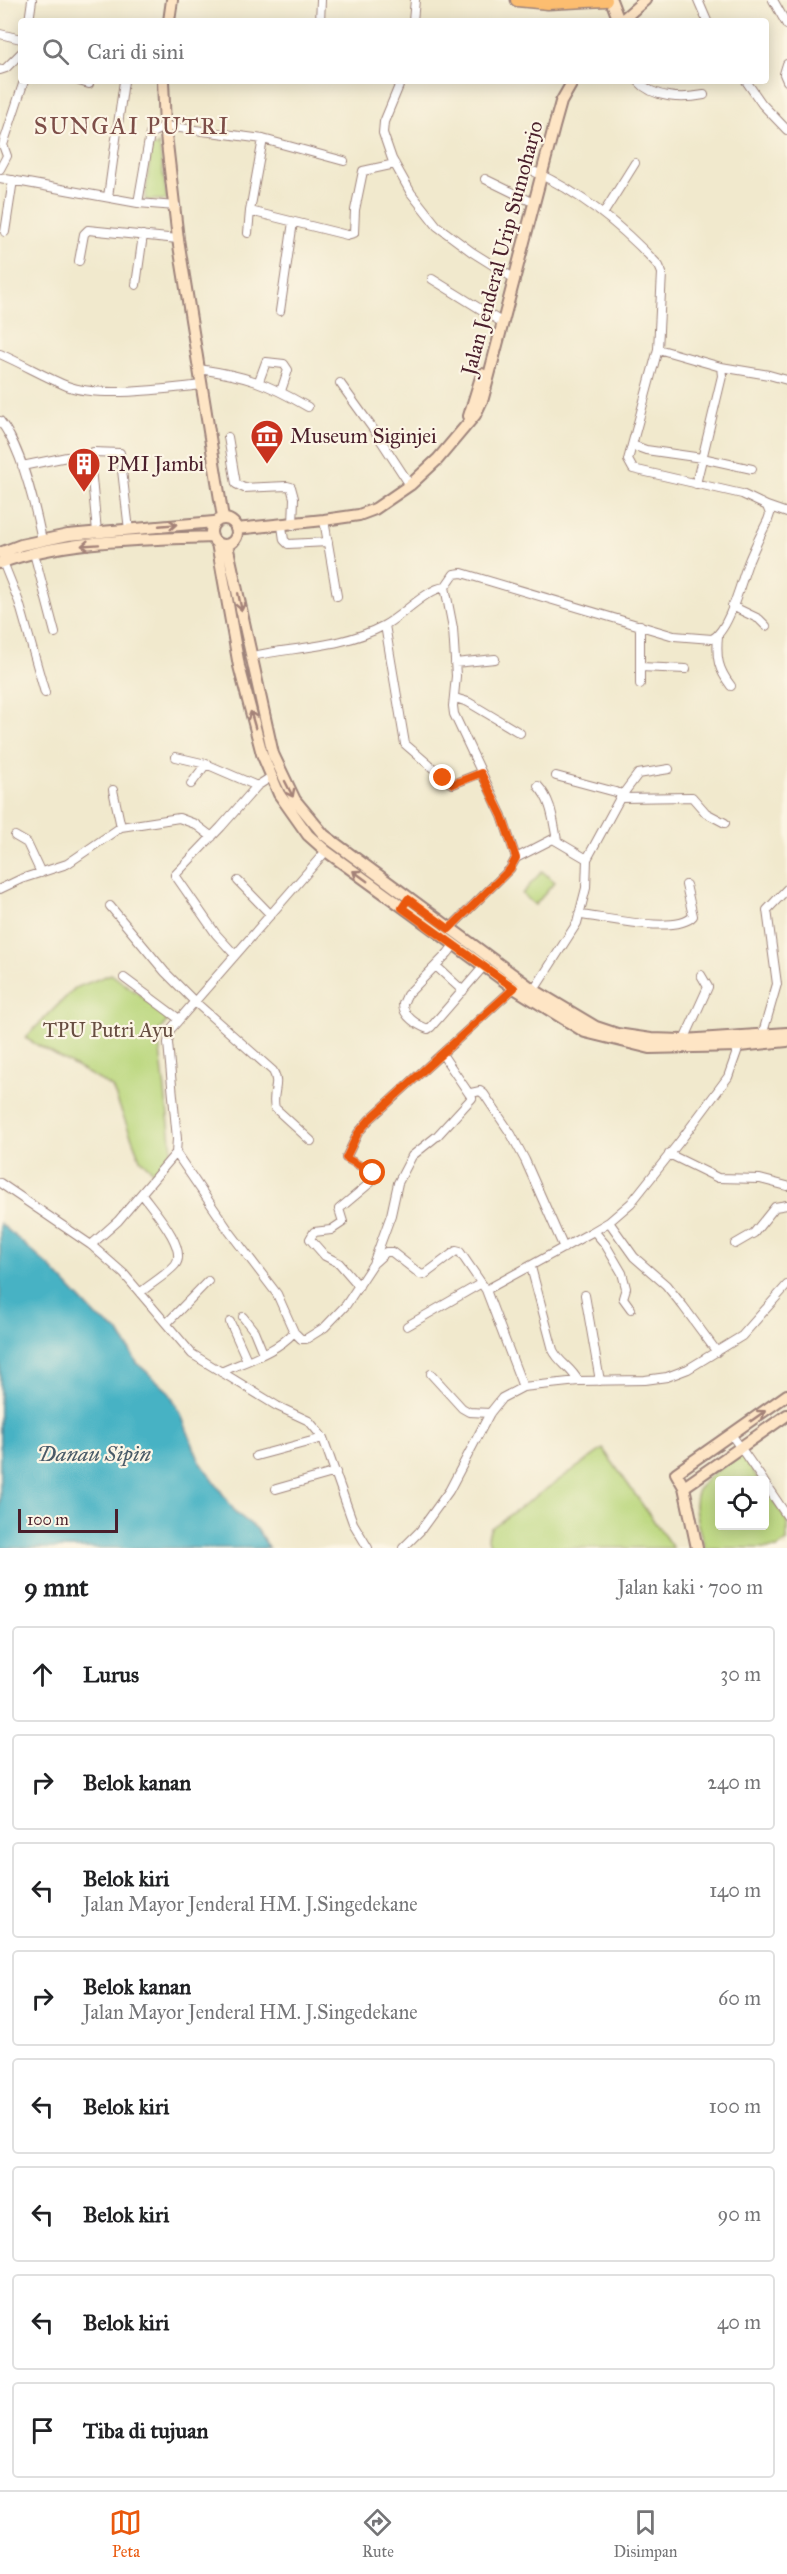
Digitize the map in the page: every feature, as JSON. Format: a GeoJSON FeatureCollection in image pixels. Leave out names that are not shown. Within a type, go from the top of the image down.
{"type":"FeatureCollection","features":[{"type":"Feature","properties":{"kind":"main road"},"geometry":{"type":"LineString","coordinates":[[169,18],[172,0]]}},
{"type":"Feature","properties":{"kind":"main road"},"geometry":{"type":"LineString","coordinates":[[517,0],[548,3],[606,0]]}},
{"type":"Feature","properties":{"kind":"main road"},"geometry":{"type":"LineString","coordinates":[[611,0],[619,18]]}},
{"type":"Feature","properties":{"kind":"main road"},"geometry":{"type":"LineString","coordinates":[[624,18],[645,0]]}},
{"type":"Feature","properties":{"kind":"main road"},"geometry":{"type":"LineString","coordinates":[[163,84],[165,126],[178,239],[199,369],[218,520],[210,530],[219,542],[252,656],[273,754],[295,800],[324,835],[391,893]]}},
{"type":"Feature","properties":{"kind":"main road","name":"Jalan Jenderal Urip Sumoharjo"},"geometry":{"type":"LineString","coordinates":[[237,529],[359,515],[375,509],[410,485],[446,451],[480,407],[548,125],[565,84]]}},
{"type":"Feature","properties":{"kind":"main road","name":"Jalan Jenderal Urip Sumoharjo"},"geometry":{"type":"LineString","coordinates":[[512,277],[528,200],[561,102],[571,84]]}},
{"type":"Feature","properties":{"kind":"main road"},"geometry":{"type":"LineString","coordinates":[[1,559],[34,553],[68,541],[97,532],[218,520],[232,522],[237,529],[235,538],[219,542],[68,541],[42,540],[1,559]]}},
{"type":"Feature","properties":{"kind":"main road"},"geometry":{"type":"LineString","coordinates":[[219,542],[242,676],[259,744],[271,777],[294,817],[308,835],[326,851],[449,929],[534,990],[597,1027],[617,1034],[651,1039],[684,1040],[787,1033]]}},
{"type":"Feature","properties":{"kind":"main road"},"geometry":{"type":"LineString","coordinates":[[405,903],[454,945],[514,988],[585,1032],[630,1045],[671,1049],[787,1041]]}},
{"type":"Feature","properties":{"kind":"main road"},"geometry":{"type":"LineString","coordinates":[[697,1548],[684,1487],[676,1473],[787,1395]]}},
{"type":"Feature","properties":{"kind":"main road"},"geometry":{"type":"LineString","coordinates":[[684,1487],[787,1415]]}},
{"type":"Feature","properties":{"kind":"street"},"geometry":{"type":"LineString","coordinates":[[29,18],[32,0]]}},
{"type":"Feature","properties":{"kind":"street"},"geometry":{"type":"LineString","coordinates":[[320,18],[321,0]]}},
{"type":"Feature","properties":{"kind":"street"},"geometry":{"type":"LineString","coordinates":[[413,18],[416,0]]}},
{"type":"Feature","properties":{"kind":"street"},"geometry":{"type":"LineString","coordinates":[[698,0],[706,18]]}},
{"type":"Feature","properties":{"kind":"street"},"geometry":{"type":"LineString","coordinates":[[773,0],[787,26]]}},
{"type":"Feature","properties":{"kind":"street"},"geometry":{"type":"LineString","coordinates":[[0,34],[18,38]]}},
{"type":"Feature","properties":{"kind":"street"},"geometry":{"type":"LineString","coordinates":[[0,70],[6,68],[18,56]]}},
{"type":"Feature","properties":{"kind":"street"},"geometry":{"type":"LineString","coordinates":[[787,64],[784,74],[787,81]]}},
{"type":"Feature","properties":{"kind":"street"},"geometry":{"type":"LineString","coordinates":[[0,169],[7,156],[3,145],[23,84]]}},
{"type":"Feature","properties":{"kind":"street"},"geometry":{"type":"LineString","coordinates":[[108,197],[124,84]]}},
{"type":"Feature","properties":{"kind":"street"},"geometry":{"type":"LineString","coordinates":[[400,84],[384,122],[385,142],[411,192],[430,219],[472,252],[512,277]]}},
{"type":"Feature","properties":{"kind":"street"},"geometry":{"type":"LineString","coordinates":[[642,84],[649,90],[664,95],[687,98],[704,95]]}},
{"type":"Feature","properties":{"kind":"street"},"geometry":{"type":"LineString","coordinates":[[748,84],[762,104],[787,130]]}},
{"type":"Feature","properties":{"kind":"street"},"geometry":{"type":"LineString","coordinates":[[138,203],[150,134],[165,126],[263,139],[344,161]]}},
{"type":"Feature","properties":{"kind":"street"},"geometry":{"type":"LineString","coordinates":[[248,233],[263,139]]}},
{"type":"Feature","properties":{"kind":"street"},"geometry":{"type":"LineString","coordinates":[[603,214],[635,163]]}},
{"type":"Feature","properties":{"kind":"street"},"geometry":{"type":"LineString","coordinates":[[250,211],[347,235],[354,233],[355,210],[363,171],[395,164]]}},
{"type":"Feature","properties":{"kind":"street"},"geometry":{"type":"LineString","coordinates":[[538,174],[571,190],[603,214],[662,271],[658,348],[628,460],[633,469],[742,494],[787,513]]}},
{"type":"Feature","properties":{"kind":"street"},"geometry":{"type":"LineString","coordinates":[[0,178],[138,203],[176,206]]}},
{"type":"Feature","properties":{"kind":"street"},"geometry":{"type":"LineString","coordinates":[[485,179],[528,200]]}},
{"type":"Feature","properties":{"kind":"street"},"geometry":{"type":"LineString","coordinates":[[5,232],[13,180]]}},
{"type":"Feature","properties":{"kind":"street"},"geometry":{"type":"LineString","coordinates":[[280,311],[293,222]]}},
{"type":"Feature","properties":{"kind":"street"},"geometry":{"type":"LineString","coordinates":[[79,261],[84,234],[88,230],[178,239]]}},
{"type":"Feature","properties":{"kind":"street"},"geometry":{"type":"LineString","coordinates":[[136,285],[143,235]]}},
{"type":"Feature","properties":{"kind":"street"},"geometry":{"type":"LineString","coordinates":[[432,279],[500,321]]}},
{"type":"Feature","properties":{"kind":"street"},"geometry":{"type":"LineString","coordinates":[[658,348],[721,367],[787,380]]}},
{"type":"Feature","properties":{"kind":"street"},"geometry":{"type":"LineString","coordinates":[[0,354],[68,386],[81,389],[147,391],[201,385]]}},
{"type":"Feature","properties":{"kind":"street"},"geometry":{"type":"LineString","coordinates":[[259,381],[266,362],[284,363],[288,370],[281,391]]}},
{"type":"Feature","properties":{"kind":"street"},"geometry":{"type":"LineString","coordinates":[[696,484],[722,376],[721,367]]}},
{"type":"Feature","properties":{"kind":"street"},"geometry":{"type":"LineString","coordinates":[[199,369],[259,381],[308,407]]}},
{"type":"Feature","properties":{"kind":"street"},"geometry":{"type":"LineString","coordinates":[[340,382],[410,485]]}},
{"type":"Feature","properties":{"kind":"street"},"geometry":{"type":"LineString","coordinates":[[0,421],[11,438],[22,466],[42,540]]}},
{"type":"Feature","properties":{"kind":"street"},"geometry":{"type":"LineString","coordinates":[[228,437],[236,483],[244,488],[290,487],[294,494],[284,540],[288,544],[328,542]]}},
{"type":"Feature","properties":{"kind":"street"},"geometry":{"type":"LineString","coordinates":[[632,444],[646,450],[702,458],[752,469]]}},
{"type":"Feature","properties":{"kind":"street"},"geometry":{"type":"LineString","coordinates":[[97,532],[90,457],[93,452],[117,451],[121,457],[129,530]]}},
{"type":"Feature","properties":{"kind":"street"},"geometry":{"type":"LineString","coordinates":[[22,466],[67,457]]}},
{"type":"Feature","properties":{"kind":"street"},"geometry":{"type":"LineString","coordinates":[[731,687],[717,664],[718,636],[769,517],[767,506]]}},
{"type":"Feature","properties":{"kind":"street"},"geometry":{"type":"LineString","coordinates":[[324,520],[337,596]]}},
{"type":"Feature","properties":{"kind":"street"},"geometry":{"type":"LineString","coordinates":[[34,553],[55,633]]}},
{"type":"Feature","properties":{"kind":"street"},"geometry":{"type":"LineString","coordinates":[[1,559],[19,603],[45,693]]}},
{"type":"Feature","properties":{"kind":"street"},"geometry":{"type":"LineString","coordinates":[[252,656],[357,638],[385,625],[433,591],[445,587],[454,574],[462,573],[675,636],[712,639],[718,636]]}},
{"type":"Feature","properties":{"kind":"street"},"geometry":{"type":"LineString","coordinates":[[445,587],[453,628],[455,663],[453,706],[457,721],[502,816],[516,858]]}},
{"type":"Feature","properties":{"kind":"street"},"geometry":{"type":"LineString","coordinates":[[732,606],[759,619],[766,626]]}},
{"type":"Feature","properties":{"kind":"street"},"geometry":{"type":"LineString","coordinates":[[385,625],[405,744],[450,783],[453,784],[481,773]]}},
{"type":"Feature","properties":{"kind":"street"},"geometry":{"type":"LineString","coordinates":[[640,625],[640,684]]}},
{"type":"Feature","properties":{"kind":"street"},"geometry":{"type":"LineString","coordinates":[[455,663],[495,659]]}},
{"type":"Feature","properties":{"kind":"street"},"geometry":{"type":"LineString","coordinates":[[640,667],[686,669]]}},
{"type":"Feature","properties":{"kind":"street"},"geometry":{"type":"LineString","coordinates":[[455,698],[468,702],[520,733]]}},
{"type":"Feature","properties":{"kind":"street"},"geometry":{"type":"LineString","coordinates":[[176,757],[206,764],[257,786]]}},
{"type":"Feature","properties":{"kind":"street"},"geometry":{"type":"LineString","coordinates":[[191,784],[206,764]]}},
{"type":"Feature","properties":{"kind":"street"},"geometry":{"type":"LineString","coordinates":[[534,990],[573,931],[580,915],[586,888],[586,859],[621,796],[638,774],[669,769]]}},
{"type":"Feature","properties":{"kind":"street"},"geometry":{"type":"LineString","coordinates":[[556,776],[621,796],[692,797],[706,813],[725,824]]}},
{"type":"Feature","properties":{"kind":"street"},"geometry":{"type":"LineString","coordinates":[[235,955],[216,934],[175,877],[257,786],[271,777]]}},
{"type":"Feature","properties":{"kind":"street"},"geometry":{"type":"LineString","coordinates":[[538,786],[550,807],[557,840]]}},
{"type":"Feature","properties":{"kind":"street"},"geometry":{"type":"LineString","coordinates":[[113,790],[121,828]]}},
{"type":"Feature","properties":{"kind":"street"},"geometry":{"type":"LineString","coordinates":[[0,889],[21,879],[67,864],[121,828],[179,818],[195,824],[212,837]]}},
{"type":"Feature","properties":{"kind":"street"},"geometry":{"type":"LineString","coordinates":[[15,836],[27,843],[41,873]]}},
{"type":"Feature","properties":{"kind":"street"},"geometry":{"type":"LineString","coordinates":[[449,929],[510,869],[516,858],[549,839],[557,840],[586,859]]}},
{"type":"Feature","properties":{"kind":"street"},"geometry":{"type":"LineString","coordinates":[[91,1245],[142,1194],[176,1153],[177,1139],[168,1043],[170,1030],[326,851]]}},
{"type":"Feature","properties":{"kind":"street"},"geometry":{"type":"LineString","coordinates":[[238,881],[271,915]]}},
{"type":"Feature","properties":{"kind":"street"},"geometry":{"type":"LineString","coordinates":[[580,915],[617,919],[647,926],[685,922],[693,916],[686,885]]}},
{"type":"Feature","properties":{"kind":"street"},"geometry":{"type":"LineString","coordinates":[[762,1036],[777,984],[767,910],[787,889]]}},
{"type":"Feature","properties":{"kind":"street"},"geometry":{"type":"LineString","coordinates":[[110,906],[165,972],[273,1071],[278,1081],[274,1100],[275,1108],[311,1141]]}},
{"type":"Feature","properties":{"kind":"street"},"geometry":{"type":"LineString","coordinates":[[454,945],[407,995],[402,1008],[405,1014],[428,1029],[484,966]]}},
{"type":"Feature","properties":{"kind":"street"},"geometry":{"type":"LineString","coordinates":[[436,966],[463,991]]}},
{"type":"Feature","properties":{"kind":"street"},"geometry":{"type":"LineString","coordinates":[[684,1040],[708,987],[701,975]]}},
{"type":"Feature","properties":{"kind":"street"},"geometry":{"type":"LineString","coordinates":[[124,978],[179,1019]]}},
{"type":"Feature","properties":{"kind":"street"},"geometry":{"type":"LineString","coordinates":[[358,1286],[339,1263],[325,1256],[309,1239],[314,1232],[331,1230],[343,1222],[339,1209],[376,1178],[373,1173],[346,1158],[358,1133],[369,1120],[514,988]]}},
{"type":"Feature","properties":{"kind":"street"},"geometry":{"type":"LineString","coordinates":[[407,1326],[483,1287],[531,1267],[609,1222],[631,1203],[729,1077],[739,1046]]}},
{"type":"Feature","properties":{"kind":"street"},"geometry":{"type":"LineString","coordinates":[[373,1264],[406,1166],[415,1152],[437,1136],[470,1102],[471,1093],[442,1054]]}},
{"type":"Feature","properties":{"kind":"street"},"geometry":{"type":"LineString","coordinates":[[471,1093],[480,1091],[484,1094],[511,1134],[564,1248]]}},
{"type":"Feature","properties":{"kind":"street"},"geometry":{"type":"LineString","coordinates":[[176,1153],[229,1231],[277,1294],[294,1332],[301,1339],[306,1340],[325,1327],[346,1305],[373,1264],[388,1251],[424,1275],[456,1251],[460,1252],[483,1287],[523,1387]]}},
{"type":"Feature","properties":{"kind":"street"},"geometry":{"type":"LineString","coordinates":[[669,1154],[718,1178],[760,1179],[787,1186]]}},
{"type":"Feature","properties":{"kind":"street"},"geometry":{"type":"LineString","coordinates":[[0,1183],[91,1245],[141,1292],[192,1354],[277,1406],[309,1421],[323,1438],[353,1523],[368,1548]]}},
{"type":"Feature","properties":{"kind":"street"},"geometry":{"type":"LineString","coordinates":[[141,1292],[177,1263],[178,1256],[170,1232],[142,1194]]}},
{"type":"Feature","properties":{"kind":"street"},"geometry":{"type":"LineString","coordinates":[[735,1245],[754,1233],[776,1208],[787,1205]]}},
{"type":"Feature","properties":{"kind":"street"},"geometry":{"type":"LineString","coordinates":[[609,1222],[634,1257],[683,1305],[717,1352]]}},
{"type":"Feature","properties":{"kind":"street"},"geometry":{"type":"LineString","coordinates":[[594,1231],[618,1265],[626,1288],[623,1298],[631,1309]]}},
{"type":"Feature","properties":{"kind":"street"},"geometry":{"type":"LineString","coordinates":[[531,1267],[553,1350],[560,1361],[573,1371],[578,1381]]}},
{"type":"Feature","properties":{"kind":"street"},"geometry":{"type":"LineString","coordinates":[[167,1323],[208,1281]]}},
{"type":"Feature","properties":{"kind":"street"},"geometry":{"type":"LineString","coordinates":[[403,1548],[420,1531],[449,1491],[490,1413],[502,1398],[523,1387],[578,1381],[667,1377],[688,1369],[751,1328],[787,1285]]}},
{"type":"Feature","properties":{"kind":"street"},"geometry":{"type":"LineString","coordinates":[[585,1295],[600,1380]]}},
{"type":"Feature","properties":{"kind":"street"},"geometry":{"type":"LineString","coordinates":[[243,1317],[254,1331],[263,1353]]}},
{"type":"Feature","properties":{"kind":"street"},"geometry":{"type":"LineString","coordinates":[[230,1322],[247,1360]]}},
{"type":"Feature","properties":{"kind":"street"},"geometry":{"type":"LineString","coordinates":[[221,1372],[263,1353],[288,1339],[294,1332]]}},
{"type":"Feature","properties":{"kind":"street"},"geometry":{"type":"LineString","coordinates":[[431,1374],[462,1408],[469,1412],[490,1413]]}},
{"type":"Feature","properties":{"kind":"street"},"geometry":{"type":"LineString","coordinates":[[731,1434],[761,1476]]}},
{"type":"Feature","properties":{"kind":"street"},"geometry":{"type":"LineString","coordinates":[[256,1456],[323,1438]]}},
{"type":"Feature","properties":{"kind":"street"},"geometry":{"type":"LineString","coordinates":[[276,1489],[336,1472]]}},
{"type":"Feature","properties":{"kind":"street"},"geometry":{"type":"LineString","coordinates":[[769,1489],[787,1516]]}},
{"type":"Feature","properties":{"kind":"green space"},"geometry":{"type":"Polygon","coordinates":[[[159,144],[167,200],[145,200],[151,148],[159,144]]]}},
{"type":"Feature","properties":{"kind":"green space"},"geometry":{"type":"Polygon","coordinates":[[[542,871],[555,882],[535,905],[522,894],[542,871]]]}},
{"type":"Feature","properties":{"kind":"green space","name":"TPU Putri Ayu"},"geometry":{"type":"Polygon","coordinates":[[[111,974],[170,1017],[158,1033],[172,1149],[155,1173],[140,1159],[112,1087],[25,1038],[75,988],[111,974]]]}},
{"type":"Feature","properties":{"kind":"green space"},"geometry":{"type":"Polygon","coordinates":[[[603,1449],[673,1548],[492,1548],[488,1538],[491,1528],[603,1449]]]}},
{"type":"Feature","properties":{"kind":"green space"},"geometry":{"type":"Polygon","coordinates":[[[741,1454],[756,1476],[715,1476],[715,1530],[769,1530],[769,1494],[787,1521],[787,1541],[777,1548],[705,1548],[699,1529],[695,1501],[703,1483],[741,1454]]]}},
{"type":"Feature","properties":{"kind":"water","name":"Danau Sipin"},"geometry":{"type":"Polygon","coordinates":[[[0,1223],[51,1268],[97,1317],[119,1332],[137,1363],[168,1391],[180,1412],[199,1460],[236,1513],[257,1529],[269,1548],[0,1548],[0,1223]]]}},
{"type":"Feature","properties":{"kind":"place","name":"Museum Siginjei"},"geometry":{"type":"Point","coordinates":[267,465]}},
{"type":"Feature","properties":{"kind":"place","name":"PMI Jambi"},"geometry":{"type":"Point","coordinates":[84,493]}},
{"type":"Feature","properties":{"kind":"district","name":"SUNGAI PUTRI"},"geometry":{"type":"Point","coordinates":[132,126]}},
{"type":"Feature","properties":{"kind":"route"},"geometry":{"type":"LineString","coordinates":[[373,1173],[346,1158],[358,1133],[369,1120],[514,988],[402,908],[408,899],[449,929],[510,869],[516,858],[502,816],[481,773],[453,784],[443,778]]}}]}
